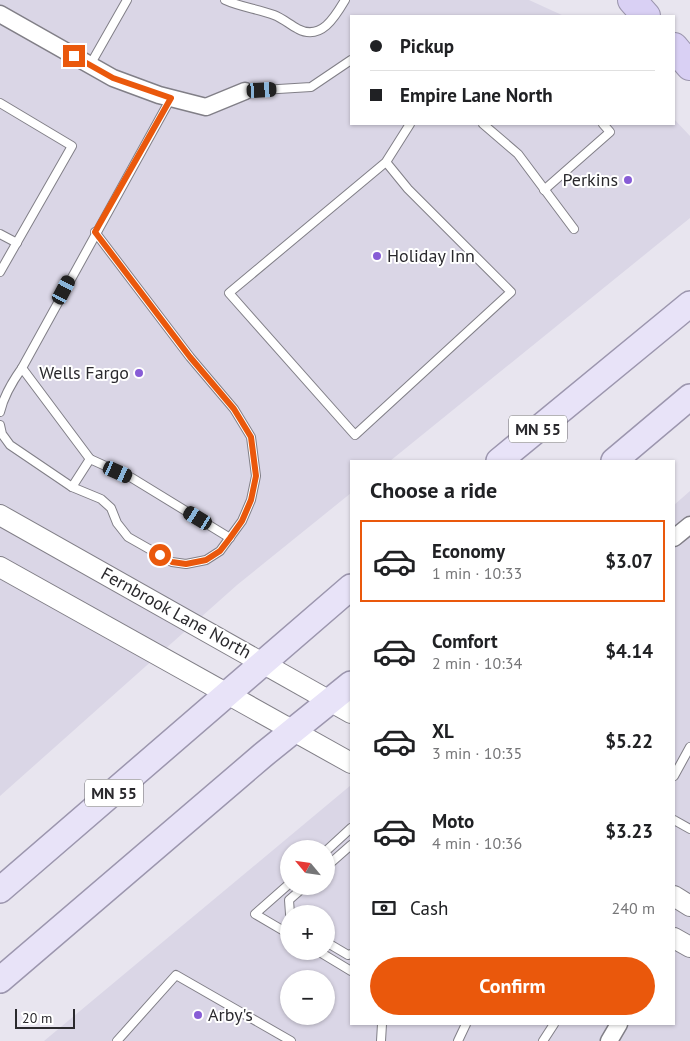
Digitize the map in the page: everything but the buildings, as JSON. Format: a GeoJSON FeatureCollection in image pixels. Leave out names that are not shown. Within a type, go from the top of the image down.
{"type":"FeatureCollection","features":[{"type":"Feature","properties":{"kind":"highway"},"geometry":{"type":"LineString","coordinates":[[632,0],[645,15]]}},
{"type":"Feature","properties":{"kind":"highway"},"geometry":{"type":"LineString","coordinates":[[675,48],[690,66]]}},
{"type":"Feature","properties":{"kind":"main road","name":"MN 55"},"geometry":{"type":"LineString","coordinates":[[499,460],[690,304]]}},
{"type":"Feature","properties":{"kind":"main road"},"geometry":{"type":"LineString","coordinates":[[615,460],[690,397]]}},
{"type":"Feature","properties":{"kind":"main road","name":"MN 55"},"geometry":{"type":"LineString","coordinates":[[0,890],[350,588]]}},
{"type":"Feature","properties":{"kind":"main road"},"geometry":{"type":"LineString","coordinates":[[0,980],[255,761],[294,730],[341,707],[350,686]]}},
{"type":"Feature","properties":{"kind":"street"},"geometry":{"type":"LineString","coordinates":[[0,14],[113,78],[171,98],[206,107],[245,91]]}},
{"type":"Feature","properties":{"kind":"street","name":"Fernbrook Lane North"},"geometry":{"type":"LineString","coordinates":[[0,514],[341,707]]}},
{"type":"Feature","properties":{"kind":"street"},"geometry":{"type":"LineString","coordinates":[[675,537],[690,525]]}},
{"type":"Feature","properties":{"kind":"street"},"geometry":{"type":"LineString","coordinates":[[0,567],[350,761]]}},
{"type":"Feature","properties":{"kind":"street"},"geometry":{"type":"LineString","coordinates":[[675,897],[690,906]]}},
{"type":"Feature","properties":{"kind":"street"},"geometry":{"type":"LineString","coordinates":[[675,939],[690,947]]}},
{"type":"Feature","properties":{"kind":"street"},"geometry":{"type":"LineString","coordinates":[[609,1041],[618,1025]]}},
{"type":"Feature","properties":{"kind":"lane"},"geometry":{"type":"LineString","coordinates":[[90,65],[127,0]]}},
{"type":"Feature","properties":{"kind":"lane"},"geometry":{"type":"LineString","coordinates":[[225,0],[258,9],[278,17],[298,29],[312,32],[329,24],[345,0]]}},
{"type":"Feature","properties":{"kind":"lane"},"geometry":{"type":"LineString","coordinates":[[245,91],[311,87],[350,61]]}},
{"type":"Feature","properties":{"kind":"lane"},"geometry":{"type":"LineString","coordinates":[[0,412],[11,382],[22,368],[95,232],[171,98]]}},
{"type":"Feature","properties":{"kind":"lane"},"geometry":{"type":"LineString","coordinates":[[0,103],[72,146],[0,272]]}},
{"type":"Feature","properties":{"kind":"lane"},"geometry":{"type":"LineString","coordinates":[[386,162],[408,189],[511,292],[356,434],[229,293],[386,162],[409,125]]}},
{"type":"Feature","properties":{"kind":"lane"},"geometry":{"type":"LineString","coordinates":[[484,125],[518,154],[574,230]]}},
{"type":"Feature","properties":{"kind":"lane"},"geometry":{"type":"LineString","coordinates":[[544,190],[610,132],[604,125]]}},
{"type":"Feature","properties":{"kind":"lane"},"geometry":{"type":"LineString","coordinates":[[0,425],[2,434],[10,445],[72,487],[101,499],[110,508],[117,523],[128,537],[172,562],[186,564],[206,560],[220,551],[242,521],[251,500],[256,476],[251,437],[234,409],[190,357],[95,232]]}},
{"type":"Feature","properties":{"kind":"lane"},"geometry":{"type":"LineString","coordinates":[[0,234],[17,243]]}},
{"type":"Feature","properties":{"kind":"lane"},"geometry":{"type":"LineString","coordinates":[[22,368],[90,459],[132,478],[230,538]]}},
{"type":"Feature","properties":{"kind":"lane"},"geometry":{"type":"LineString","coordinates":[[72,487],[90,459]]}},
{"type":"Feature","properties":{"kind":"lane"},"geometry":{"type":"LineString","coordinates":[[675,774],[690,747]]}},
{"type":"Feature","properties":{"kind":"lane"},"geometry":{"type":"LineString","coordinates":[[675,821],[690,829]]}},
{"type":"Feature","properties":{"kind":"lane"},"geometry":{"type":"LineString","coordinates":[[335,842],[350,829]]}},
{"type":"Feature","properties":{"kind":"lane"},"geometry":{"type":"LineString","coordinates":[[335,859],[350,846]]}},
{"type":"Feature","properties":{"kind":"lane"},"geometry":{"type":"LineString","coordinates":[[280,892],[255,914],[280,929]]}},
{"type":"Feature","properties":{"kind":"lane"},"geometry":{"type":"LineString","coordinates":[[335,947],[350,954]]}},
{"type":"Feature","properties":{"kind":"lane"},"geometry":{"type":"LineString","coordinates":[[333,960],[350,970]]}},
{"type":"Feature","properties":{"kind":"lane"},"geometry":{"type":"LineString","coordinates":[[117,1041],[176,975],[290,1041]]}},
{"type":"Feature","properties":{"kind":"lane"},"geometry":{"type":"LineString","coordinates":[[381,1041],[382,1025]]}},
{"type":"Feature","properties":{"kind":"lane"},"geometry":{"type":"LineString","coordinates":[[458,1041],[466,1025]]}},
{"type":"Feature","properties":{"kind":"lane"},"geometry":{"type":"LineString","coordinates":[[543,1041],[553,1025]]}},
{"type":"Feature","properties":{"kind":"shaded area"},"geometry":{"type":"Polygon","coordinates":[[[0,0],[529,0],[562,15],[350,15],[350,125],[675,125],[675,120],[690,136],[690,218],[391,460],[350,460],[350,494],[237,585],[0,796],[0,0]]]}},
{"type":"Feature","properties":{"kind":"shaded area"},"geometry":{"type":"Polygon","coordinates":[[[690,491],[690,1041],[44,1041],[280,844],[280,895],[335,895],[335,840],[285,840],[350,786],[350,1025],[675,1025],[675,504],[690,491]]]}},
{"type":"Feature","properties":{"kind":"place","name":"Perkins"},"geometry":{"type":"Point","coordinates":[628,180]}},
{"type":"Feature","properties":{"kind":"place","name":"Holiday Inn"},"geometry":{"type":"Point","coordinates":[377,256]}},
{"type":"Feature","properties":{"kind":"place","name":"Wells Fargo"},"geometry":{"type":"Point","coordinates":[139,373]}},
{"type":"Feature","properties":{"kind":"place","name":"Arby's"},"geometry":{"type":"Point","coordinates":[198,1015]}},
{"type":"Feature","properties":{"kind":"route"},"geometry":{"type":"LineString","coordinates":[[74,56],[113,78],[171,98],[95,232],[190,357],[234,409],[251,437],[256,476],[251,500],[242,521],[220,551],[206,560],[186,564],[172,562],[160,555]]}}]}
